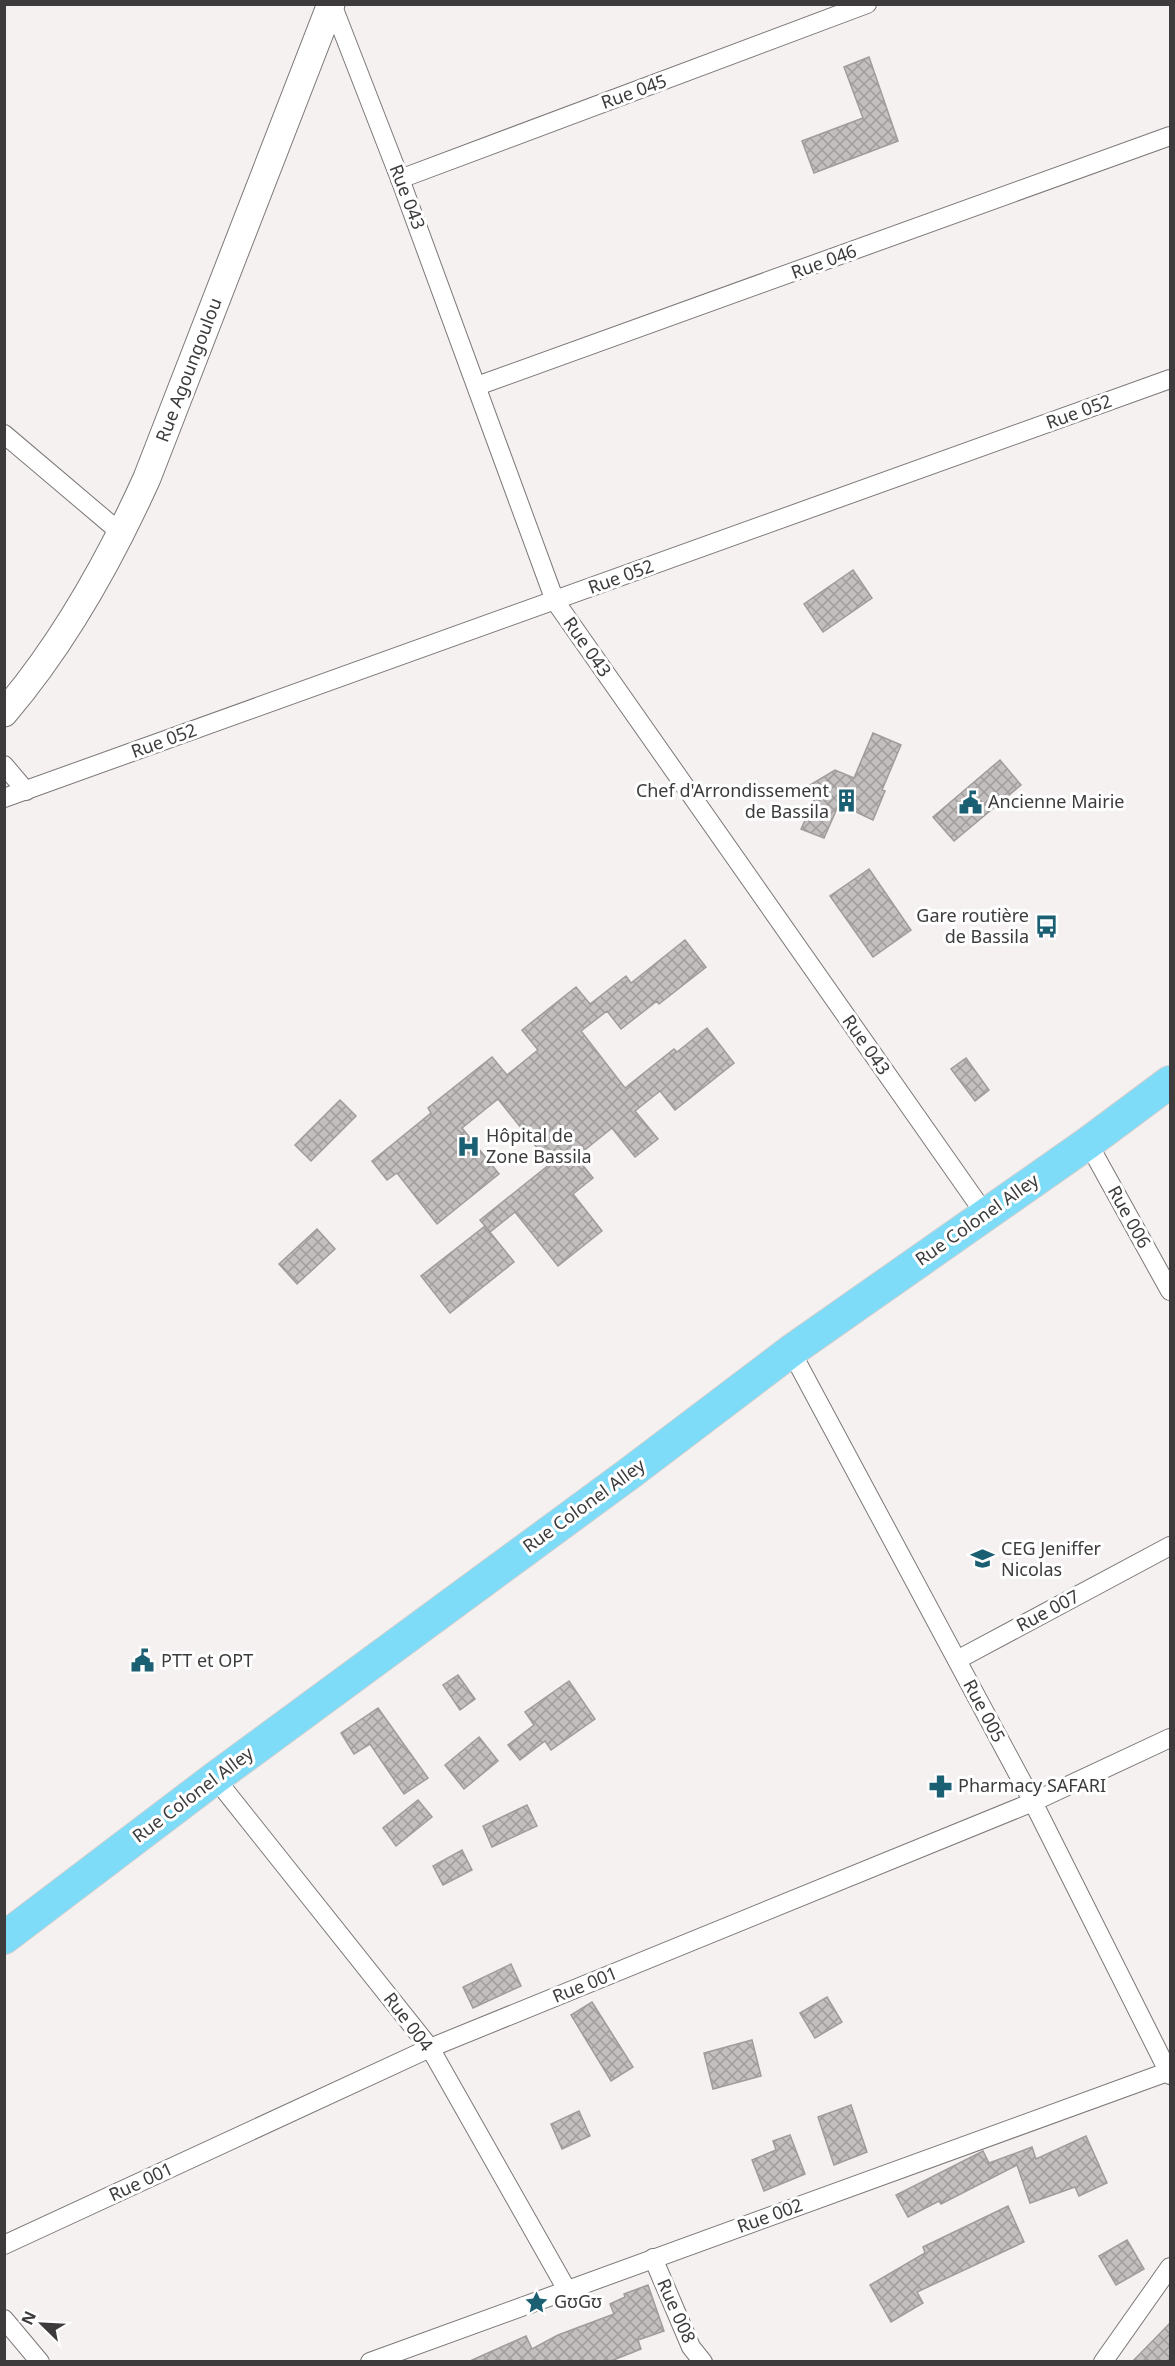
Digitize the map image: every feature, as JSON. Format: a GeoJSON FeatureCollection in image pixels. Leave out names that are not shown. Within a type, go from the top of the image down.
{"type":"FeatureCollection","features":[{"type":"Feature","properties":{"kind":"highway","name":"Rue Colonel Alley"},"geometry":{"type":"LineString","coordinates":[[4,1938],[215,1778],[630,1473],[791,1351],[1088,1143],[1170,1082]]}},
{"type":"Feature","properties":{"kind":"main road","name":"Rue Agoungoulou"},"geometry":{"type":"LineString","coordinates":[[4,713],[55,644],[122,534],[147,478],[332,4]]}},
{"type":"Feature","properties":{"kind":"street","name":"Rue 043"},"geometry":{"type":"LineString","coordinates":[[332,4],[400,179],[555,601],[985,1214]]}},
{"type":"Feature","properties":{"kind":"street","name":"Rue 045"},"geometry":{"type":"LineString","coordinates":[[400,179],[867,4]]}},
{"type":"Feature","properties":{"kind":"street","name":"Rue 046"},"geometry":{"type":"LineString","coordinates":[[477,386],[1170,136]]}},
{"type":"Feature","properties":{"kind":"street","name":"Rue 052"},"geometry":{"type":"LineString","coordinates":[[4,798],[1170,379]]}},
{"type":"Feature","properties":{"kind":"street"},"geometry":{"type":"LineString","coordinates":[[4,434],[122,534]]}},
{"type":"Feature","properties":{"kind":"street"},"geometry":{"type":"LineString","coordinates":[[4,765],[26,791]]}},
{"type":"Feature","properties":{"kind":"street","name":"Rue 006"},"geometry":{"type":"LineString","coordinates":[[1088,1143],[1170,1291]]}},
{"type":"Feature","properties":{"kind":"street","name":"Rue 005"},"geometry":{"type":"LineString","coordinates":[[791,1351],[1033,1802],[1170,2072]]}},
{"type":"Feature","properties":{"kind":"street","name":"Rue 007"},"geometry":{"type":"LineString","coordinates":[[957,1660],[1170,1546]]}},
{"type":"Feature","properties":{"kind":"street","name":"Rue 001"},"geometry":{"type":"LineString","coordinates":[[4,2245],[430,2048],[1033,1802],[1170,1738]]}},
{"type":"Feature","properties":{"kind":"street","name":"Rue 004"},"geometry":{"type":"LineString","coordinates":[[215,1778],[430,2048],[567,2290]]}},
{"type":"Feature","properties":{"kind":"street","name":"Rue 002"},"geometry":{"type":"LineString","coordinates":[[370,2361],[1170,2072]]}},
{"type":"Feature","properties":{"kind":"street","name":"Rue 008"},"geometry":{"type":"LineString","coordinates":[[653,2258],[691,2347],[703,2361]]}},
{"type":"Feature","properties":{"kind":"street"},"geometry":{"type":"LineString","coordinates":[[1103,2361],[1170,2267]]}},
{"type":"Feature","properties":{"kind":"street"},"geometry":{"type":"LineString","coordinates":[[4,2319],[40,2361]]}},
{"type":"Feature","properties":{"kind":"building"},"geometry":{"type":"Polygon","coordinates":[[[869,57],[898,141],[814,173],[802,141],[863,118],[844,67],[869,57]]]}},
{"type":"Feature","properties":{"kind":"building"},"geometry":{"type":"Polygon","coordinates":[[[853,570],[872,598],[823,632],[804,604],[853,570]]]}},
{"type":"Feature","properties":{"kind":"building","name":"Chef d'Arrondissement de Bassila"},"geometry":{"type":"Polygon","coordinates":[[[873,733],[901,745],[882,790],[885,791],[873,820],[839,804],[824,838],[801,829],[816,796],[810,785],[835,770],[854,778],[873,733]]]}},
{"type":"Feature","properties":{"kind":"building"},"geometry":{"type":"Polygon","coordinates":[[[1000,760],[1021,785],[954,841],[933,817],[1000,760]]]}},
{"type":"Feature","properties":{"kind":"building"},"geometry":{"type":"Polygon","coordinates":[[[869,869],[911,930],[873,957],[830,896],[869,869]]]}},
{"type":"Feature","properties":{"kind":"building"},"geometry":{"type":"Polygon","coordinates":[[[685,940],[706,967],[659,1004],[657,1001],[621,1029],[607,1011],[581,1031],[625,1088],[674,1049],[677,1052],[707,1028],[734,1063],[675,1110],[660,1091],[635,1111],[658,1139],[635,1157],[612,1128],[576,1157],[593,1178],[573,1194],[602,1231],[558,1266],[515,1212],[490,1232],[480,1220],[550,1164],[498,1099],[462,1128],[499,1174],[437,1224],[397,1173],[387,1180],[372,1161],[431,1113],[428,1108],[492,1057],[507,1075],[538,1050],[522,1030],[576,987],[590,1004],[626,976],[631,983],[685,940]]]}},
{"type":"Feature","properties":{"kind":"building"},"geometry":{"type":"Polygon","coordinates":[[[966,1058],[989,1090],[975,1101],[951,1069],[966,1058]]]}},
{"type":"Feature","properties":{"kind":"building"},"geometry":{"type":"Polygon","coordinates":[[[340,1100],[356,1116],[311,1161],[295,1145],[340,1100]]]}},
{"type":"Feature","properties":{"kind":"building"},"geometry":{"type":"Polygon","coordinates":[[[485,1226],[514,1262],[450,1313],[421,1276],[485,1226]]]}},
{"type":"Feature","properties":{"kind":"building"},"geometry":{"type":"Polygon","coordinates":[[[317,1229],[335,1249],[297,1284],[279,1264],[317,1229]]]}},
{"type":"Feature","properties":{"kind":"building"},"geometry":{"type":"Polygon","coordinates":[[[458,1675],[475,1699],[460,1710],[443,1685],[458,1675]]]}},
{"type":"Feature","properties":{"kind":"building"},"geometry":{"type":"Polygon","coordinates":[[[569,1681],[595,1719],[551,1750],[545,1741],[520,1760],[508,1745],[534,1725],[525,1712],[569,1681]]]}},
{"type":"Feature","properties":{"kind":"building"},"geometry":{"type":"Polygon","coordinates":[[[378,1708],[428,1778],[404,1794],[370,1744],[354,1754],[341,1733],[378,1708]]]}},
{"type":"Feature","properties":{"kind":"building"},"geometry":{"type":"Polygon","coordinates":[[[479,1737],[498,1761],[464,1789],[445,1765],[479,1737]]]}},
{"type":"Feature","properties":{"kind":"building"},"geometry":{"type":"Polygon","coordinates":[[[418,1800],[432,1817],[396,1846],[383,1828],[418,1800]]]}},
{"type":"Feature","properties":{"kind":"building"},"geometry":{"type":"Polygon","coordinates":[[[527,1805],[537,1826],[492,1847],[483,1826],[527,1805]]]}},
{"type":"Feature","properties":{"kind":"building"},"geometry":{"type":"Polygon","coordinates":[[[462,1850],[472,1870],[443,1885],[433,1866],[462,1850]]]}},
{"type":"Feature","properties":{"kind":"building"},"geometry":{"type":"Polygon","coordinates":[[[511,1964],[521,1986],[473,2008],[463,1987],[511,1964]]]}},
{"type":"Feature","properties":{"kind":"building"},"geometry":{"type":"Polygon","coordinates":[[[827,1997],[842,2022],[815,2038],[800,2013],[827,1997]]]}},
{"type":"Feature","properties":{"kind":"building"},"geometry":{"type":"Polygon","coordinates":[[[592,2002],[633,2067],[611,2081],[571,2015],[592,2002]]]}},
{"type":"Feature","properties":{"kind":"building"},"geometry":{"type":"Polygon","coordinates":[[[752,2040],[761,2076],[713,2089],[704,2053],[752,2040]]]}},
{"type":"Feature","properties":{"kind":"building"},"geometry":{"type":"Polygon","coordinates":[[[851,2105],[867,2152],[834,2165],[818,2117],[851,2105]]]}},
{"type":"Feature","properties":{"kind":"building"},"geometry":{"type":"Polygon","coordinates":[[[579,2111],[590,2136],[562,2149],[551,2124],[579,2111]]]}},
{"type":"Feature","properties":{"kind":"building"},"geometry":{"type":"Polygon","coordinates":[[[790,2135],[805,2174],[764,2191],[752,2160],[776,2150],[773,2141],[790,2135]]]}},
{"type":"Feature","properties":{"kind":"building"},"geometry":{"type":"Polygon","coordinates":[[[1086,2136],[1107,2183],[1079,2196],[1075,2187],[1030,2203],[1017,2165],[941,2204],[939,2201],[908,2217],[896,2195],[983,2151],[989,2163],[1032,2147],[1036,2159],[1086,2136]]]}},
{"type":"Feature","properties":{"kind":"building"},"geometry":{"type":"Polygon","coordinates":[[[1008,2206],[1024,2242],[917,2292],[923,2303],[891,2322],[870,2285],[925,2253],[923,2247],[1008,2206]]]}},
{"type":"Feature","properties":{"kind":"building"},"geometry":{"type":"Polygon","coordinates":[[[1127,2240],[1144,2269],[1116,2285],[1099,2256],[1127,2240]]]}},
{"type":"Feature","properties":{"kind":"building"},"geometry":{"type":"Polygon","coordinates":[[[648,2285],[664,2331],[638,2340],[641,2349],[611,2361],[470,2361],[526,2336],[532,2349],[558,2335],[614,2314],[610,2304],[625,2297],[624,2294],[648,2285]]]}},
{"type":"Feature","properties":{"kind":"building"},"geometry":{"type":"Polygon","coordinates":[[[1170,2323],[1170,2361],[1133,2361],[1170,2323]]]}},
{"type":"Feature","properties":{"kind":"place","name":"Chef d'Arrondissement de Bassila"},"geometry":{"type":"Point","coordinates":[847,801]}},
{"type":"Feature","properties":{"kind":"place","name":"Ancienne Mairie"},"geometry":{"type":"Point","coordinates":[970,802]}},
{"type":"Feature","properties":{"kind":"place","name":"Gare routière de Bassila"},"geometry":{"type":"Point","coordinates":[1047,926]}},
{"type":"Feature","properties":{"kind":"place","name":"Hôpital de Zone Bassila"},"geometry":{"type":"Point","coordinates":[468,1146]}},
{"type":"Feature","properties":{"kind":"place","name":"CEG Jeniffer Nicolas"},"geometry":{"type":"Point","coordinates":[983,1559]}},
{"type":"Feature","properties":{"kind":"place","name":"PTT et OPT"},"geometry":{"type":"Point","coordinates":[143,1661]}},
{"type":"Feature","properties":{"kind":"place","name":"Pharmacy SAFARI"},"geometry":{"type":"Point","coordinates":[940,1786]}},
{"type":"Feature","properties":{"kind":"place","name":"GʊGʊ"},"geometry":{"type":"Point","coordinates":[536,2302]}}]}
